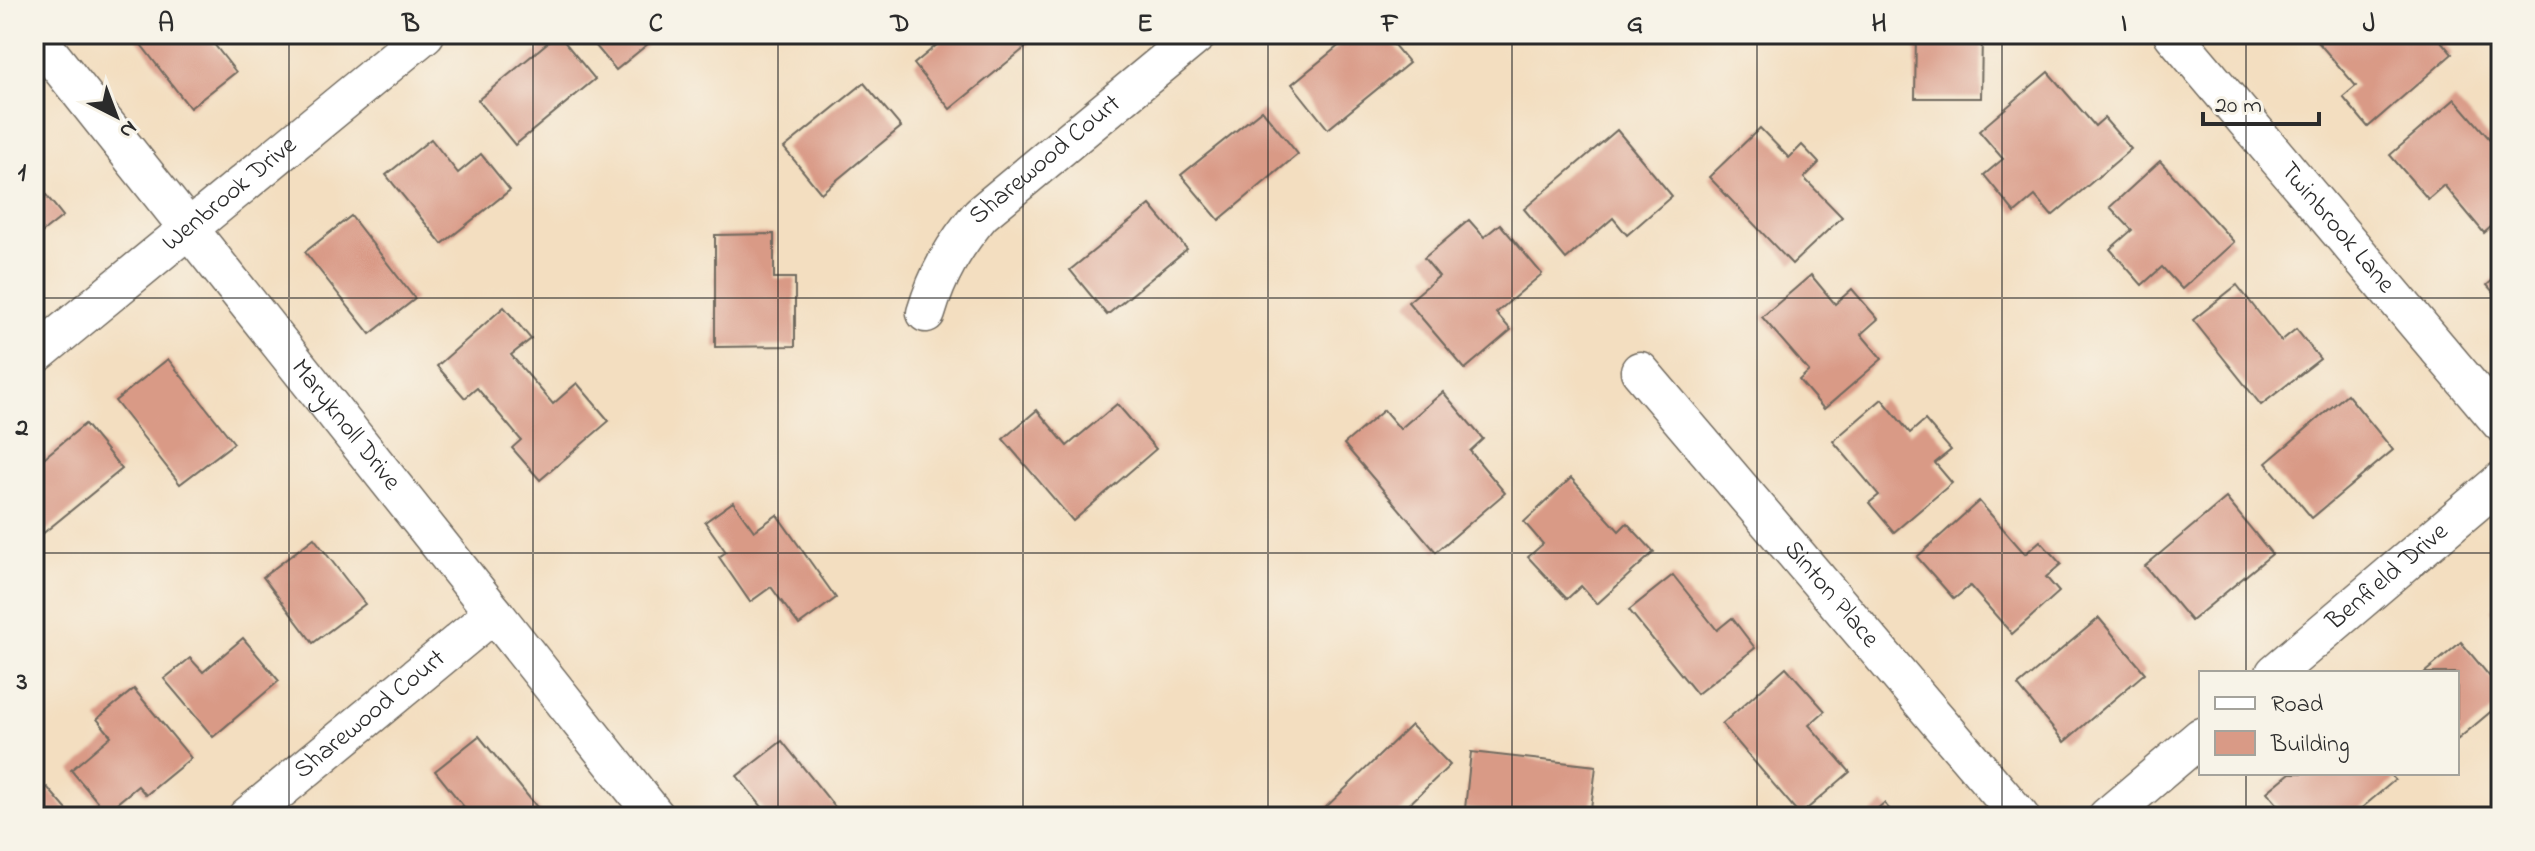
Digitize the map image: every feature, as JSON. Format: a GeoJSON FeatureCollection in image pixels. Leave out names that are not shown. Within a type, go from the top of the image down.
{"type":"FeatureCollection","features":[{"type":"Feature","properties":{"kind":"street","name":"Maryknoll Drive"},"geometry":{"type":"LineString","coordinates":[[34,34],[656,817]]}},
{"type":"Feature","properties":{"kind":"street","name":"Wenbrook Drive"},"geometry":{"type":"LineString","coordinates":[[34,356],[425,34]]}},
{"type":"Feature","properties":{"kind":"street","name":"Sharewood Court"},"geometry":{"type":"LineString","coordinates":[[926,313],[934,287],[955,245],[981,214],[1198,34]]}},
{"type":"Feature","properties":{"kind":"street","name":"Twinbrook Lane"},"geometry":{"type":"LineString","coordinates":[[2173,34],[2501,423]]}},
{"type":"Feature","properties":{"kind":"street","name":"Sinton Place"},"geometry":{"type":"LineString","coordinates":[[1640,371],[2020,817]]}},
{"type":"Feature","properties":{"kind":"street","name":"Benfield Drive"},"geometry":{"type":"LineString","coordinates":[[2277,671],[2501,481]]}},
{"type":"Feature","properties":{"kind":"street","name":"Sharewood Court"},"geometry":{"type":"LineString","coordinates":[[247,817],[494,613]]}},
{"type":"Feature","properties":{"kind":"street"},"geometry":{"type":"LineString","coordinates":[[2107,817],[2199,739]]}},
{"type":"Feature","properties":{"kind":"building"},"geometry":{"type":"Polygon","coordinates":[[[133,34],[206,34],[236,72],[190,108],[133,34]]]}},
{"type":"Feature","properties":{"kind":"building"},"geometry":{"type":"Polygon","coordinates":[[[558,34],[595,79],[515,145],[478,100],[558,34]]]}},
{"type":"Feature","properties":{"kind":"building"},"geometry":{"type":"Polygon","coordinates":[[[586,34],[660,34],[616,70],[586,34]]]}},
{"type":"Feature","properties":{"kind":"building"},"geometry":{"type":"Polygon","coordinates":[[[950,34],[1023,34],[1031,43],[950,109],[914,64],[950,34]]]}},
{"type":"Feature","properties":{"kind":"building"},"geometry":{"type":"Polygon","coordinates":[[[1353,34],[1385,34],[1409,63],[1328,129],[1292,84],[1353,34]]]}},
{"type":"Feature","properties":{"kind":"building"},"geometry":{"type":"Polygon","coordinates":[[[1916,34],[1982,34],[1981,98],[1915,98],[1916,34]]]}},
{"type":"Feature","properties":{"kind":"building"},"geometry":{"type":"Polygon","coordinates":[[[2311,34],[2435,34],[2452,54],[2368,127],[2343,97],[2356,86],[2311,34]]]}},
{"type":"Feature","properties":{"kind":"building"},"geometry":{"type":"Polygon","coordinates":[[[2048,72],[2095,126],[2104,118],[2131,149],[2052,216],[2035,196],[2015,213],[1984,175],[2003,159],[1979,131],[2048,72]]]}},
{"type":"Feature","properties":{"kind":"building"},"geometry":{"type":"Polygon","coordinates":[[[864,83],[901,127],[821,193],[784,148],[864,83]]]}},
{"type":"Feature","properties":{"kind":"building"},"geometry":{"type":"Polygon","coordinates":[[[2455,99],[2501,152],[2501,218],[2484,233],[2444,185],[2428,199],[2390,155],[2455,99]]]}},
{"type":"Feature","properties":{"kind":"building"},"geometry":{"type":"Polygon","coordinates":[[[1262,110],[1298,154],[1219,220],[1181,175],[1262,110]]]}},
{"type":"Feature","properties":{"kind":"building"},"geometry":{"type":"Polygon","coordinates":[[[1760,128],[1789,158],[1802,145],[1819,163],[1804,178],[1842,217],[1792,264],[1709,177],[1760,128]]]}},
{"type":"Feature","properties":{"kind":"building"},"geometry":{"type":"Polygon","coordinates":[[[1617,130],[1672,196],[1627,235],[1613,218],[1566,259],[1524,209],[1617,130]]]}},
{"type":"Feature","properties":{"kind":"building"},"geometry":{"type":"Polygon","coordinates":[[[431,139],[458,173],[481,154],[510,190],[442,244],[386,175],[431,139]]]}},
{"type":"Feature","properties":{"kind":"building"},"geometry":{"type":"Polygon","coordinates":[[[2160,161],[2234,242],[2182,289],[2162,267],[2142,285],[2110,249],[2132,230],[2110,207],[2160,161]]]}},
{"type":"Feature","properties":{"kind":"building"},"geometry":{"type":"Polygon","coordinates":[[[34,180],[63,216],[34,239],[34,180]]]}},
{"type":"Feature","properties":{"kind":"building"},"geometry":{"type":"Polygon","coordinates":[[[1150,205],[1187,249],[1107,315],[1070,270],[1150,205]]]}},
{"type":"Feature","properties":{"kind":"building"},"geometry":{"type":"Polygon","coordinates":[[[351,216],[415,299],[370,334],[305,252],[351,216]]]}},
{"type":"Feature","properties":{"kind":"building"},"geometry":{"type":"Polygon","coordinates":[[[1469,220],[1484,237],[1500,224],[1542,274],[1496,313],[1511,330],[1465,369],[1408,302],[1439,276],[1424,258],[1469,220]]]}},
{"type":"Feature","properties":{"kind":"building"},"geometry":{"type":"Polygon","coordinates":[[[774,234],[774,278],[795,278],[795,346],[715,347],[715,235],[774,234]]]}},
{"type":"Feature","properties":{"kind":"building"},"geometry":{"type":"Polygon","coordinates":[[[2501,273],[2501,301],[2487,285],[2501,273]]]}},
{"type":"Feature","properties":{"kind":"building"},"geometry":{"type":"Polygon","coordinates":[[[1811,275],[1835,304],[1852,289],[1878,319],[1861,334],[1882,359],[1824,409],[1799,380],[1809,371],[1762,317],[1811,275]]]}},
{"type":"Feature","properties":{"kind":"building"},"geometry":{"type":"Polygon","coordinates":[[[2237,285],[2281,341],[2296,329],[2320,359],[2261,405],[2193,320],[2237,285]]]}},
{"type":"Feature","properties":{"kind":"building"},"geometry":{"type":"Polygon","coordinates":[[[504,307],[531,339],[511,355],[553,404],[577,383],[609,421],[540,480],[512,448],[521,440],[477,388],[465,398],[437,366],[504,307]]]}},
{"type":"Feature","properties":{"kind":"building"},"geometry":{"type":"Polygon","coordinates":[[[168,359],[234,443],[180,484],[115,401],[168,359]]]}},
{"type":"Feature","properties":{"kind":"building"},"geometry":{"type":"Polygon","coordinates":[[[1443,392],[1483,439],[1470,451],[1505,493],[1436,552],[1344,444],[1384,410],[1400,429],[1443,392]]]}},
{"type":"Feature","properties":{"kind":"building"},"geometry":{"type":"Polygon","coordinates":[[[2347,394],[2393,450],[2312,518],[2266,463],[2347,394]]]}},
{"type":"Feature","properties":{"kind":"building"},"geometry":{"type":"Polygon","coordinates":[[[1882,399],[1910,433],[1925,420],[1951,450],[1935,463],[1952,483],[1894,532],[1869,503],[1879,495],[1833,441],[1882,399]]]}},
{"type":"Feature","properties":{"kind":"building"},"geometry":{"type":"Polygon","coordinates":[[[1117,404],[1156,449],[1073,521],[1003,439],[1037,410],[1067,446],[1117,404]]]}},
{"type":"Feature","properties":{"kind":"building"},"geometry":{"type":"Polygon","coordinates":[[[85,424],[122,469],[41,535],[34,526],[34,466],[85,424]]]}},
{"type":"Feature","properties":{"kind":"building"},"geometry":{"type":"Polygon","coordinates":[[[1571,478],[1619,531],[1627,523],[1654,552],[1597,604],[1581,586],[1567,599],[1528,557],[1543,544],[1524,522],[1571,478]]]}},
{"type":"Feature","properties":{"kind":"building"},"geometry":{"type":"Polygon","coordinates":[[[2226,498],[2272,554],[2191,621],[2145,566],[2226,498]]]}},
{"type":"Feature","properties":{"kind":"building"},"geometry":{"type":"Polygon","coordinates":[[[1979,501],[2025,554],[2040,541],[2061,564],[2046,577],[2059,592],[2012,634],[1970,586],[1954,599],[1917,557],[1979,501]]]}},
{"type":"Feature","properties":{"kind":"building"},"geometry":{"type":"Polygon","coordinates":[[[733,502],[754,531],[777,515],[836,598],[799,625],[771,587],[750,602],[719,557],[726,552],[705,522],[733,502]]]}},
{"type":"Feature","properties":{"kind":"building"},"geometry":{"type":"Polygon","coordinates":[[[314,538],[365,604],[313,643],[263,577],[314,538]]]}},
{"type":"Feature","properties":{"kind":"building"},"geometry":{"type":"Polygon","coordinates":[[[1673,575],[1717,630],[1732,618],[1755,648],[1697,694],[1629,610],[1673,575]]]}},
{"type":"Feature","properties":{"kind":"building"},"geometry":{"type":"Polygon","coordinates":[[[2501,601],[2501,622],[2491,610],[2501,601]]]}},
{"type":"Feature","properties":{"kind":"building"},"geometry":{"type":"Polygon","coordinates":[[[2099,618],[2145,673],[2064,742],[2018,686],[2099,618]]]}},
{"type":"Feature","properties":{"kind":"building"},"geometry":{"type":"Polygon","coordinates":[[[243,638],[279,681],[213,737],[164,679],[190,658],[203,672],[243,638]]]}},
{"type":"Feature","properties":{"kind":"building"},"geometry":{"type":"Polygon","coordinates":[[[2461,642],[2501,690],[2501,703],[2459,738],[2459,671],[2426,671],[2461,642]]]}},
{"type":"Feature","properties":{"kind":"building"},"geometry":{"type":"Polygon","coordinates":[[[1786,667],[1825,711],[1809,725],[1850,772],[1800,815],[1722,724],[1786,667]]]}},
{"type":"Feature","properties":{"kind":"building"},"geometry":{"type":"Polygon","coordinates":[[[134,689],[191,758],[146,795],[138,786],[106,812],[71,770],[111,736],[97,719],[134,689]]]}},
{"type":"Feature","properties":{"kind":"building"},"geometry":{"type":"Polygon","coordinates":[[[1411,725],[1450,765],[1396,817],[1325,817],[1321,812],[1411,725]]]}},
{"type":"Feature","properties":{"kind":"building"},"geometry":{"type":"Polygon","coordinates":[[[479,736],[545,817],[472,817],[435,771],[479,736]]]}},
{"type":"Feature","properties":{"kind":"building"},"geometry":{"type":"Polygon","coordinates":[[[782,741],[843,817],[770,817],[737,776],[782,741]]]}},
{"type":"Feature","properties":{"kind":"building"},"geometry":{"type":"Polygon","coordinates":[[[1471,752],[1596,766],[1590,817],[1541,817],[1465,809],[1471,752]]]}},
{"type":"Feature","properties":{"kind":"building"},"geometry":{"type":"Polygon","coordinates":[[[2288,775],[2391,775],[2395,780],[2351,817],[2288,817],[2267,792],[2288,775]]]}},
{"type":"Feature","properties":{"kind":"building"},"geometry":{"type":"Polygon","coordinates":[[[47,787],[73,817],[34,817],[34,797],[47,787]]]}},
{"type":"Feature","properties":{"kind":"building"},"geometry":{"type":"Polygon","coordinates":[[[1884,803],[1896,817],[1868,817],[1884,803]]]}}]}
